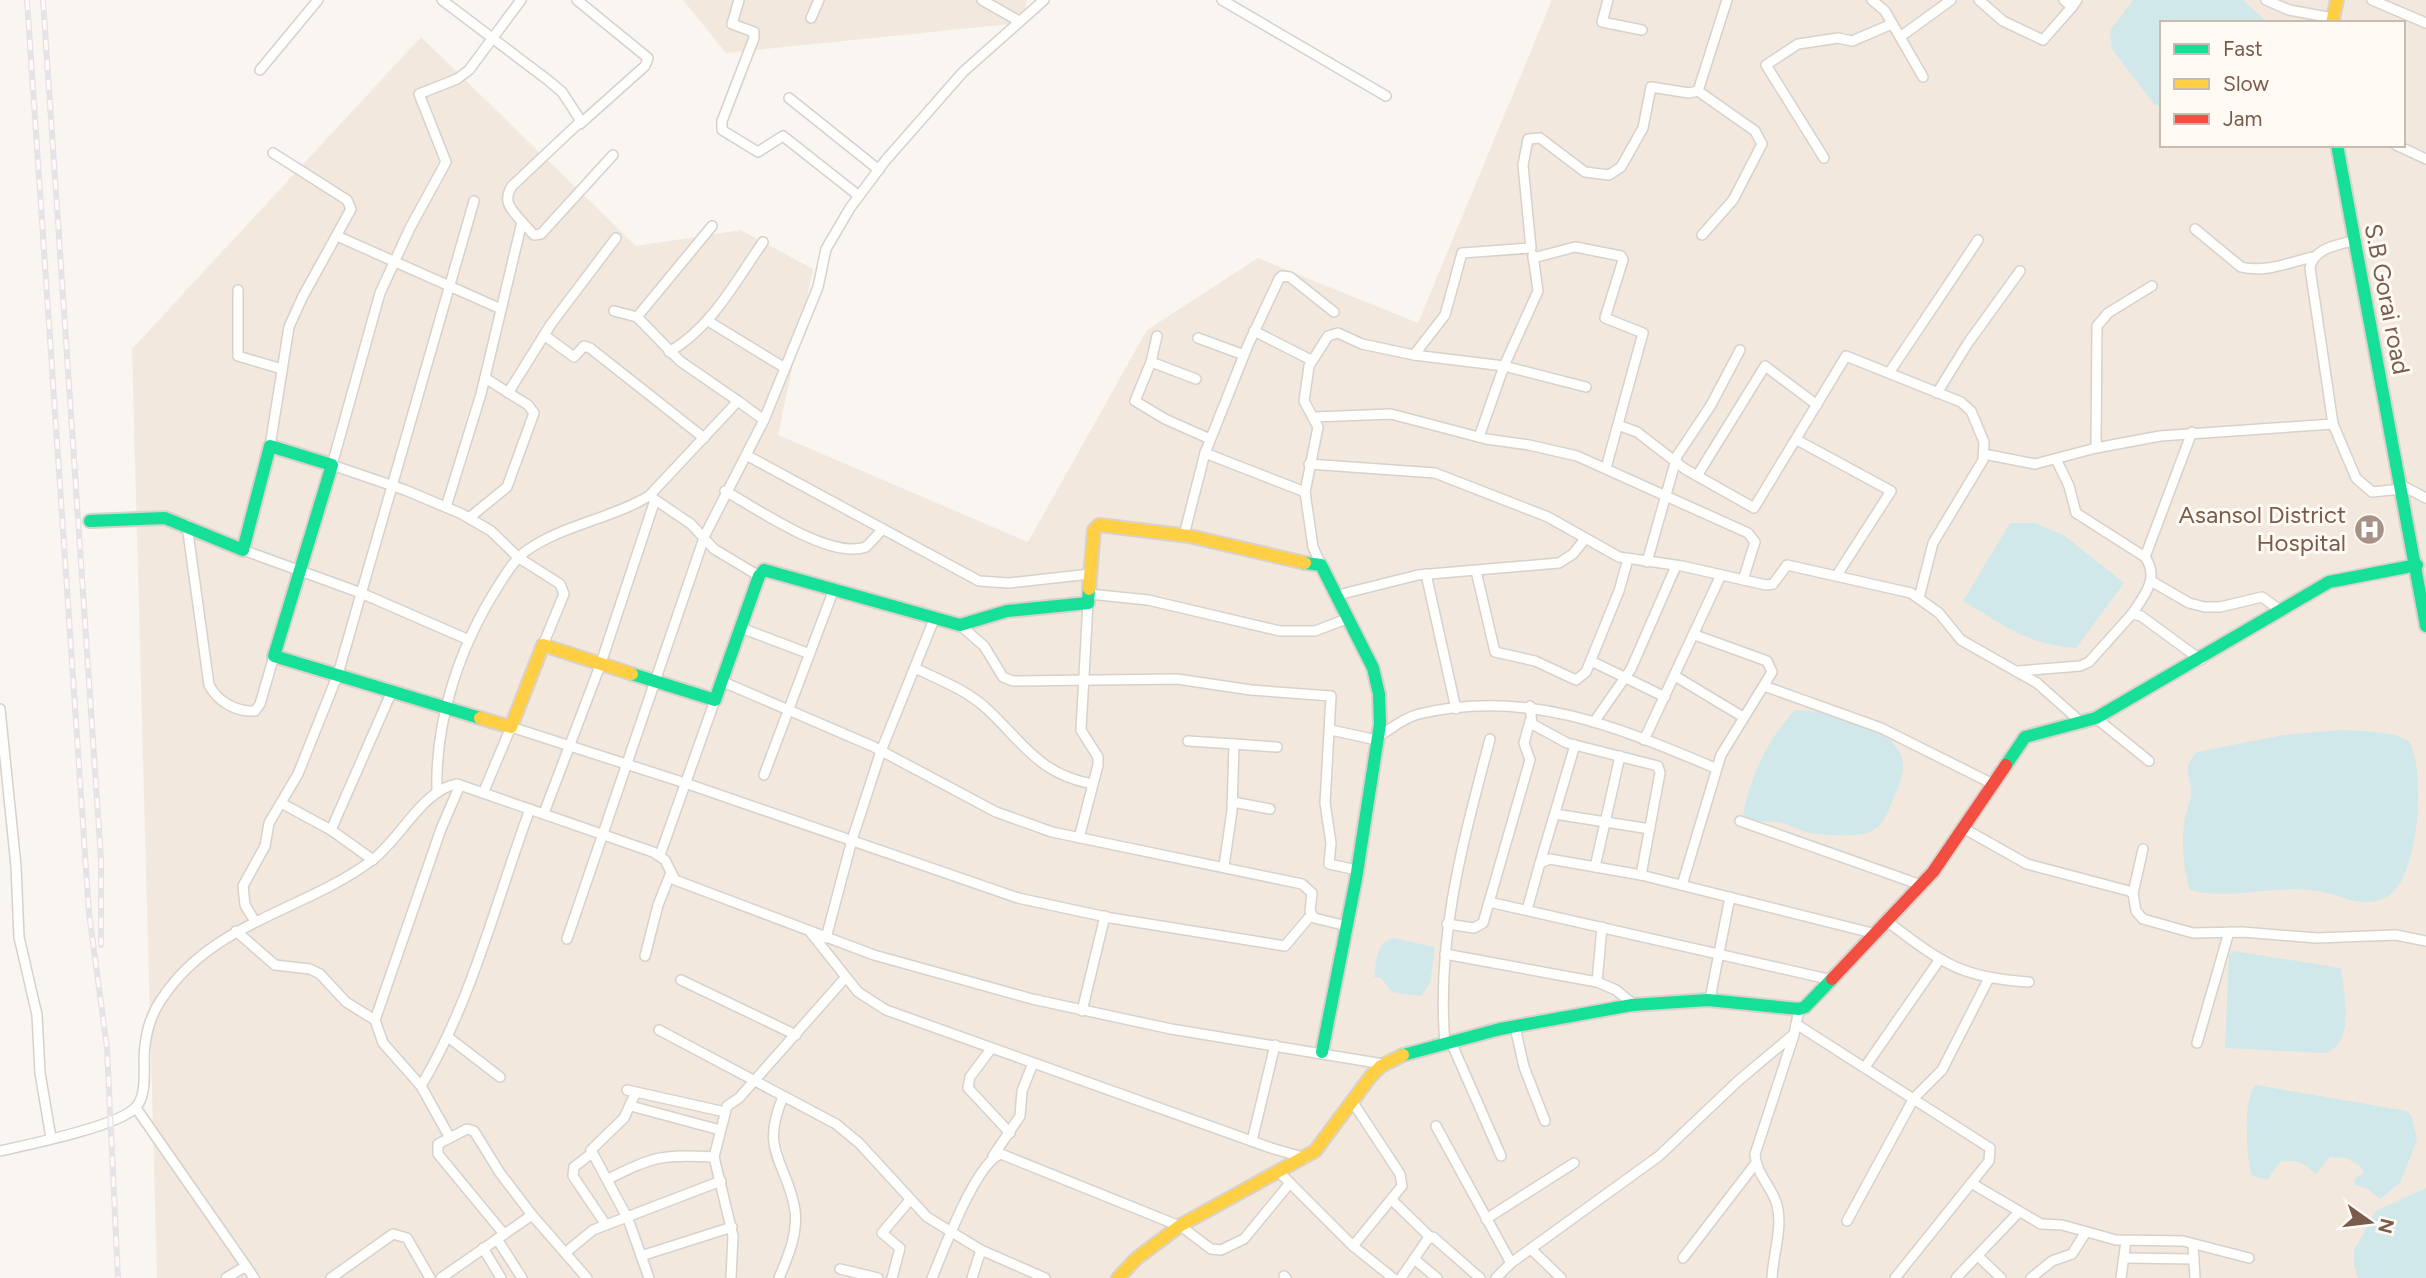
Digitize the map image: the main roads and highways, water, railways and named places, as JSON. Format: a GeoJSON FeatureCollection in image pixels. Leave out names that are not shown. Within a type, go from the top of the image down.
{"type":"FeatureCollection","features":[{"type":"Feature","properties":{"kind":"water"},"geometry":{"type":"Polygon","coordinates":[[[2133,0],[2243,0],[2266,21],[2160,21],[2160,107],[2154,104],[2112,49],[2110,31],[2133,0]]]}},
{"type":"Feature","properties":{"kind":"water"},"geometry":{"type":"Polygon","coordinates":[[[2010,523],[2036,523],[2065,536],[2124,583],[2076,648],[2043,643],[2030,638],[1963,601],[2010,523]]]}},
{"type":"Feature","properties":{"kind":"water"},"geometry":{"type":"Polygon","coordinates":[[[1795,710],[1824,713],[1859,723],[1875,730],[1899,750],[1903,773],[1889,809],[1874,830],[1855,835],[1831,835],[1806,832],[1778,822],[1748,821],[1743,812],[1756,770],[1769,745],[1795,710]]]}},
{"type":"Feature","properties":{"kind":"water"},"geometry":{"type":"Polygon","coordinates":[[[2342,730],[2378,732],[2404,738],[2409,742],[2414,755],[2418,796],[2414,843],[2401,881],[2392,893],[2376,901],[2360,902],[2310,890],[2224,894],[2190,890],[2184,864],[2183,836],[2191,794],[2188,766],[2192,757],[2197,752],[2283,735],[2342,730]]]}},
{"type":"Feature","properties":{"kind":"water"},"geometry":{"type":"Polygon","coordinates":[[[1393,938],[1435,947],[1430,983],[1421,996],[1392,992],[1381,978],[1374,977],[1380,948],[1393,938]]]}},
{"type":"Feature","properties":{"kind":"water"},"geometry":{"type":"Polygon","coordinates":[[[2233,951],[2341,968],[2346,1017],[2341,1040],[2334,1048],[2324,1053],[2225,1048],[2229,955],[2233,951]]]}},
{"type":"Feature","properties":{"kind":"water"},"geometry":{"type":"Polygon","coordinates":[[[2256,1085],[2407,1111],[2412,1117],[2417,1140],[2400,1183],[2380,1199],[2366,1188],[2354,1185],[2355,1178],[2364,1173],[2360,1166],[2346,1158],[2330,1157],[2316,1174],[2304,1164],[2291,1161],[2280,1162],[2267,1180],[2251,1175],[2247,1114],[2256,1085]]]}},
{"type":"Feature","properties":{"kind":"water"},"geometry":{"type":"Polygon","coordinates":[[[2426,1188],[2426,1278],[2358,1278],[2354,1265],[2354,1250],[2376,1211],[2426,1188]]]}},
{"type":"Feature","properties":{"kind":"railway"},"geometry":{"type":"LineString","coordinates":[[27,0],[89,913],[107,1048],[118,1278]]}},
{"type":"Feature","properties":{"kind":"railway"},"geometry":{"type":"LineString","coordinates":[[43,0],[101,859],[101,945]]}},
{"type":"Feature","properties":{"kind":"place","name":"Asansol District Hospital"},"geometry":{"type":"Point","coordinates":[2369,529]}}]}
